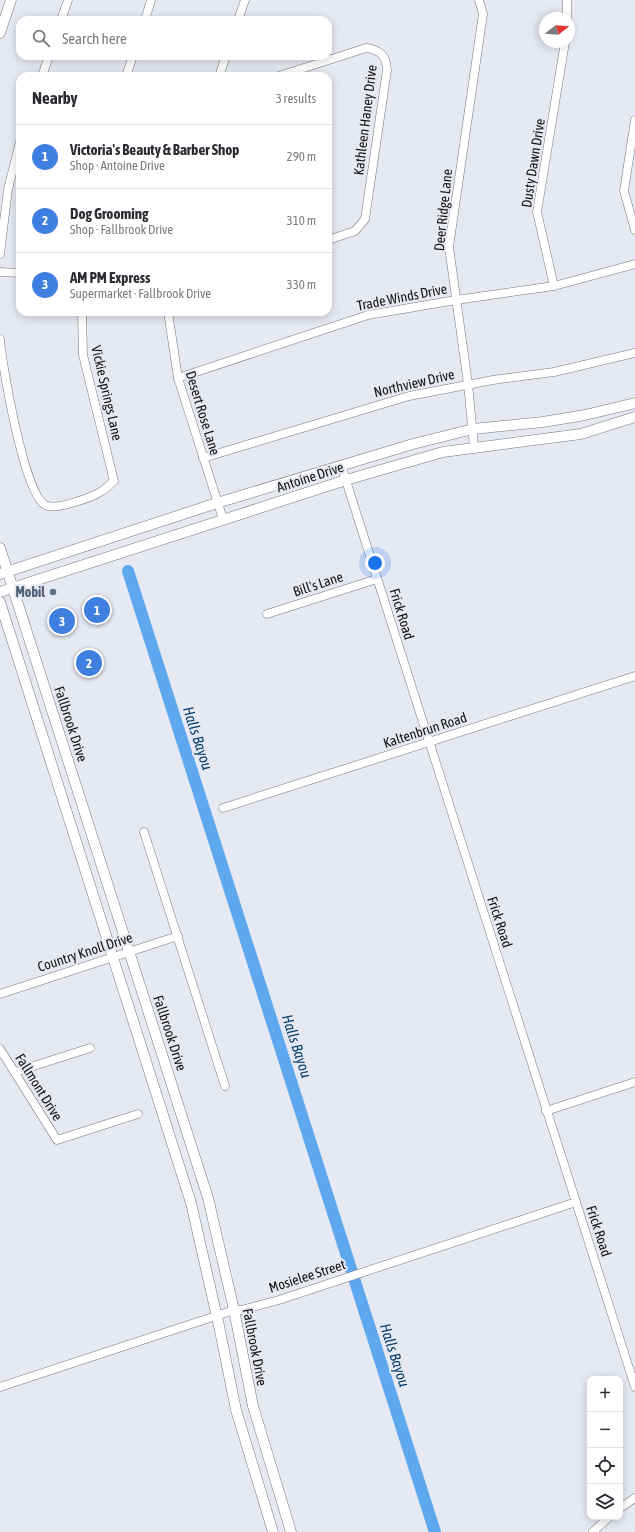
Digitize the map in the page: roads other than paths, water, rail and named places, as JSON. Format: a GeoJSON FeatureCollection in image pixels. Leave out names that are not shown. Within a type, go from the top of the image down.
{"type":"FeatureCollection","features":[{"type":"Feature","properties":{"kind":"main road"},"geometry":{"type":"LineString","coordinates":[[0,33],[11,0]]}},
{"type":"Feature","properties":{"kind":"main road","name":"Antoine Drive"},"geometry":{"type":"LineString","coordinates":[[4,573],[218,503],[413,444],[473,429],[543,422],[585,415],[635,403]]}},
{"type":"Feature","properties":{"kind":"main road","name":"Antoine Drive"},"geometry":{"type":"LineString","coordinates":[[0,592],[346,480],[443,452],[581,434],[635,418]]}},
{"type":"Feature","properties":{"kind":"main road","name":"Fallbrook Drive"},"geometry":{"type":"LineString","coordinates":[[0,548],[4,573],[12,588],[208,1198],[234,1310],[253,1406],[291,1532]]}},
{"type":"Feature","properties":{"kind":"main road"},"geometry":{"type":"LineString","coordinates":[[0,602],[191,1203],[217,1316],[236,1410],[272,1532]]}},
{"type":"Feature","properties":{"kind":"main road"},"geometry":{"type":"LineString","coordinates":[[48,755],[64,750]]}},
{"type":"Feature","properties":{"kind":"street"},"geometry":{"type":"LineString","coordinates":[[62,16],[68,0]]}},
{"type":"Feature","properties":{"kind":"street"},"geometry":{"type":"LineString","coordinates":[[145,16],[151,0]]}},
{"type":"Feature","properties":{"kind":"street"},"geometry":{"type":"LineString","coordinates":[[239,16],[245,0]]}},
{"type":"Feature","properties":{"kind":"street","name":"Deer Ridge Lane"},"geometry":{"type":"LineString","coordinates":[[474,447],[468,384],[449,247],[483,14],[479,0]]}},
{"type":"Feature","properties":{"kind":"street"},"geometry":{"type":"LineString","coordinates":[[566,12],[567,0]]}},
{"type":"Feature","properties":{"kind":"street","name":"Dusty Dawn Drive"},"geometry":{"type":"LineString","coordinates":[[554,286],[538,212],[564,48]]}},
{"type":"Feature","properties":{"kind":"street","name":"Kathleen Haney Drive"},"geometry":{"type":"LineString","coordinates":[[332,59],[359,50],[372,49],[382,54],[386,62],[387,70],[366,212],[361,225],[355,231],[332,239]]}},
{"type":"Feature","properties":{"kind":"street"},"geometry":{"type":"LineString","coordinates":[[43,72],[48,60]]}},
{"type":"Feature","properties":{"kind":"street"},"geometry":{"type":"LineString","coordinates":[[127,72],[132,60]]}},
{"type":"Feature","properties":{"kind":"street"},"geometry":{"type":"LineString","coordinates":[[220,72],[225,60]]}},
{"type":"Feature","properties":{"kind":"street","name":"Kathleen Haney Drive"},"geometry":{"type":"LineString","coordinates":[[291,72],[328,60]]}},
{"type":"Feature","properties":{"kind":"street"},"geometry":{"type":"LineString","coordinates":[[635,120],[624,191],[635,230]]}},
{"type":"Feature","properties":{"kind":"street"},"geometry":{"type":"LineString","coordinates":[[0,254],[8,190],[16,158]]}},
{"type":"Feature","properties":{"kind":"street","name":"Trade Winds Drive"},"geometry":{"type":"LineString","coordinates":[[178,378],[368,315],[456,300],[554,286],[635,264]]}},
{"type":"Feature","properties":{"kind":"street"},"geometry":{"type":"LineString","coordinates":[[0,272],[16,273]]}},
{"type":"Feature","properties":{"kind":"street","name":"Vickie Springs Lane"},"geometry":{"type":"LineString","coordinates":[[0,339],[8,398],[26,466],[35,492],[41,502],[46,506],[56,507],[97,493],[114,481],[83,356],[82,316]]}},
{"type":"Feature","properties":{"kind":"street","name":"Desert Rose Lane"},"geometry":{"type":"LineString","coordinates":[[169,316],[178,378],[223,519]]}},
{"type":"Feature","properties":{"kind":"street","name":"Northview Drive"},"geometry":{"type":"LineString","coordinates":[[203,458],[370,406],[409,396],[468,384],[554,372],[635,353]]}},
{"type":"Feature","properties":{"kind":"street","name":"Frick Road"},"geometry":{"type":"LineString","coordinates":[[342,465],[429,743],[635,1387]]}},
{"type":"Feature","properties":{"kind":"street","name":"Bill's Lane"},"geometry":{"type":"LineString","coordinates":[[267,614],[377,579]]}},
{"type":"Feature","properties":{"kind":"street","name":"Kaltenbrun Road"},"geometry":{"type":"LineString","coordinates":[[223,808],[635,676]]}},
{"type":"Feature","properties":{"kind":"street"},"geometry":{"type":"LineString","coordinates":[[144,832],[225,1086]]}},
{"type":"Feature","properties":{"kind":"street","name":"Country Knoll Drive"},"geometry":{"type":"LineString","coordinates":[[0,994],[178,936]]}},
{"type":"Feature","properties":{"kind":"street"},"geometry":{"type":"LineString","coordinates":[[15,1072],[90,1048]]}},
{"type":"Feature","properties":{"kind":"street","name":"Fallmont Drive"},"geometry":{"type":"LineString","coordinates":[[0,1049],[57,1140],[138,1114]]}},
{"type":"Feature","properties":{"kind":"street"},"geometry":{"type":"LineString","coordinates":[[546,1110],[635,1082]]}},
{"type":"Feature","properties":{"kind":"street","name":"Mosielee Street"},"geometry":{"type":"LineString","coordinates":[[0,1387],[234,1310],[241,1310],[279,1300],[576,1202]]}},
{"type":"Feature","properties":{"kind":"street"},"geometry":{"type":"LineString","coordinates":[[623,1506],[635,1498]]}},
{"type":"Feature","properties":{"kind":"street"},"geometry":{"type":"LineString","coordinates":[[593,1532],[606,1520]]}},
{"type":"Feature","properties":{"kind":"waterway","name":"Halls Bayou"},"geometry":{"type":"LineString","coordinates":[[128,571],[435,1532]]}},
{"type":"Feature","properties":{"kind":"place","name":"Mobil"},"geometry":{"type":"Point","coordinates":[53,592]}},
{"type":"Feature","properties":{"kind":"place","name":"Victoria's Beauty & Barber Shop"},"geometry":{"type":"Point","coordinates":[97,610]}},
{"type":"Feature","properties":{"kind":"place","name":"AM PM Express"},"geometry":{"type":"Point","coordinates":[62,621]}},
{"type":"Feature","properties":{"kind":"place","name":"Dog Grooming"},"geometry":{"type":"Point","coordinates":[89,663]}}]}
